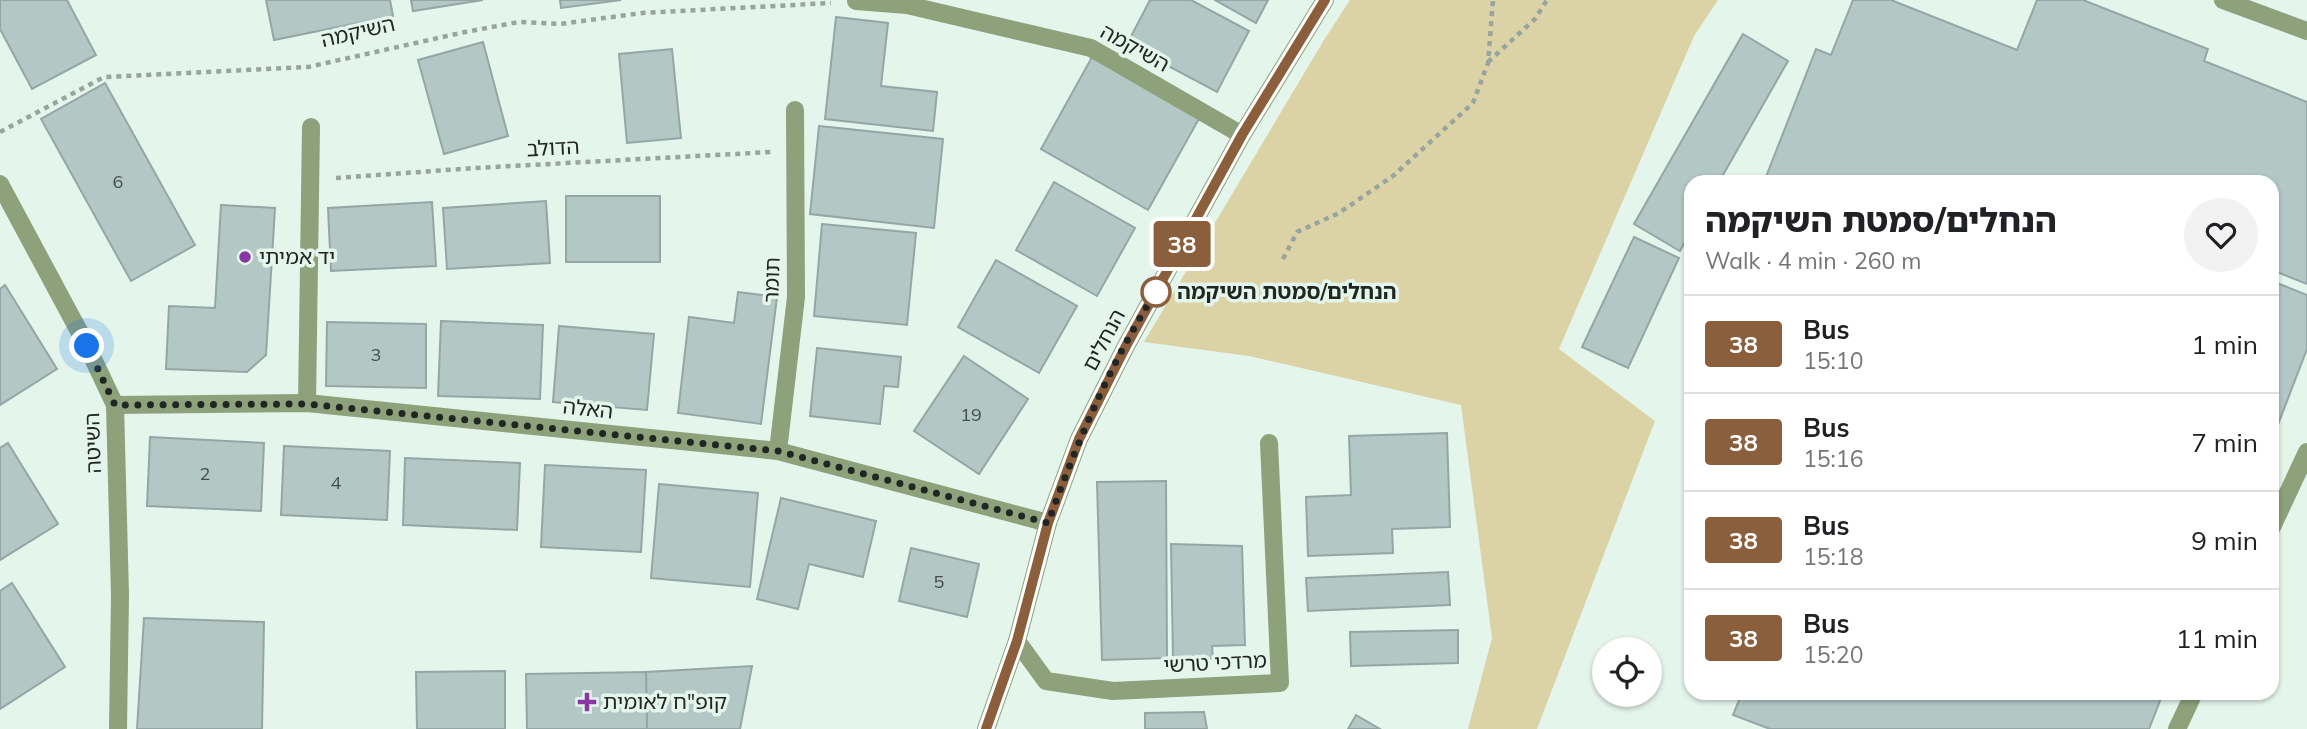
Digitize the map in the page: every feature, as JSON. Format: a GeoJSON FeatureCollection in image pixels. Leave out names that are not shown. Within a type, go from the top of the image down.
{"type":"FeatureCollection","features":[{"type":"Feature","properties":{"kind":"street","name":"הנחלים"},"geometry":{"type":"LineString","coordinates":[[986,729],[1017,641],[1048,523],[1079,439],[1126,346],[1242,135],[1325,0]]}},
{"type":"Feature","properties":{"kind":"street"},"geometry":{"type":"LineString","coordinates":[[2223,0],[2307,31]]}},
{"type":"Feature","properties":{"kind":"street","name":"השיקמה"},"geometry":{"type":"LineString","coordinates":[[856,1],[907,5],[1091,48],[1242,135]]}},
{"type":"Feature","properties":{"kind":"street","name":"תומר"},"geometry":{"type":"LineString","coordinates":[[778,451],[796,297],[795,110]]}},
{"type":"Feature","properties":{"kind":"street"},"geometry":{"type":"LineString","coordinates":[[307,404],[312,127]]}},
{"type":"Feature","properties":{"kind":"street","name":"השיטה"},"geometry":{"type":"LineString","coordinates":[[0,184],[87,346],[115,405],[120,594],[118,729]]}},
{"type":"Feature","properties":{"kind":"street","name":"האלה"},"geometry":{"type":"LineString","coordinates":[[115,405],[307,404],[778,451],[1048,523]]}},
{"type":"Feature","properties":{"kind":"street","name":"מרדכי טרשי"},"geometry":{"type":"LineString","coordinates":[[1017,641],[1046,681],[1113,691],[1280,682],[1269,443]]}},
{"type":"Feature","properties":{"kind":"street"},"geometry":{"type":"LineString","coordinates":[[2279,512],[2307,452]]}},
{"type":"Feature","properties":{"kind":"street"},"geometry":{"type":"LineString","coordinates":[[2177,729],[2191,700]]}},
{"type":"Feature","properties":{"kind":"path"},"geometry":{"type":"LineString","coordinates":[[1283,259],[1297,232],[1339,213],[1393,176],[1473,103],[1488,63],[1493,0]]}},
{"type":"Feature","properties":{"kind":"path"},"geometry":{"type":"LineString","coordinates":[[1488,63],[1535,19],[1547,0]]}},
{"type":"Feature","properties":{"kind":"path","name":"השיקמה"},"geometry":{"type":"LineString","coordinates":[[0,132],[104,77],[308,67],[519,22],[560,24],[642,13],[856,1]]}},
{"type":"Feature","properties":{"kind":"path","name":"הדולב"},"geometry":{"type":"LineString","coordinates":[[311,180],[475,168],[797,151]]}},
{"type":"Feature","properties":{"kind":"shaded area"},"geometry":{"type":"Polygon","coordinates":[[[1350,0],[1718,0],[1694,36],[1559,349],[1655,421],[1537,729],[1468,729],[1492,638],[1461,405],[1249,356],[1144,342],[1350,0]]]}},
{"type":"Feature","properties":{"kind":"building"},"geometry":{"type":"Polygon","coordinates":[[[0,0],[67,0],[96,55],[32,89],[0,29],[0,0]]]}},
{"type":"Feature","properties":{"kind":"building"},"geometry":{"type":"Polygon","coordinates":[[[266,0],[390,0],[393,16],[274,40],[266,0]]]}},
{"type":"Feature","properties":{"kind":"building"},"geometry":{"type":"Polygon","coordinates":[[[411,0],[483,0],[413,11],[411,0]]]}},
{"type":"Feature","properties":{"kind":"building"},"geometry":{"type":"Polygon","coordinates":[[[560,0],[621,0],[561,8],[560,0]]]}},
{"type":"Feature","properties":{"kind":"building"},"geometry":{"type":"Polygon","coordinates":[[[1150,0],[1191,0],[1249,31],[1217,92],[1127,44],[1150,0]]]}},
{"type":"Feature","properties":{"kind":"building"},"geometry":{"type":"Polygon","coordinates":[[[1215,0],[1268,0],[1256,23],[1215,0]]]}},
{"type":"Feature","properties":{"kind":"building"},"geometry":{"type":"Polygon","coordinates":[[[1853,0],[1891,0],[2017,50],[2037,0],[2083,0],[2208,49],[2204,61],[2307,102],[2307,284],[2279,273],[2279,175],[1767,175],[1816,49],[1831,55],[1853,0]]]}},
{"type":"Feature","properties":{"kind":"building"},"geometry":{"type":"Polygon","coordinates":[[[836,17],[888,23],[881,86],[937,92],[933,131],[825,119],[836,17]]]}},
{"type":"Feature","properties":{"kind":"building"},"geometry":{"type":"Polygon","coordinates":[[[1743,34],[1788,61],[1723,175],[1684,175],[1684,243],[1680,251],[1634,224],[1743,34]]]}},
{"type":"Feature","properties":{"kind":"building"},"geometry":{"type":"Polygon","coordinates":[[[483,42],[508,136],[444,154],[418,60],[483,42]]]}},
{"type":"Feature","properties":{"kind":"building"},"geometry":{"type":"Polygon","coordinates":[[[672,49],[681,138],[627,143],[619,54],[672,49]]]}},
{"type":"Feature","properties":{"kind":"building"},"geometry":{"type":"Polygon","coordinates":[[[1092,57],[1200,117],[1148,210],[1041,149],[1092,57]]]}},
{"type":"Feature","properties":{"kind":"building"},"geometry":{"type":"Polygon","coordinates":[[[105,83],[195,245],[131,281],[41,119],[105,83]]]}},
{"type":"Feature","properties":{"kind":"building"},"geometry":{"type":"Polygon","coordinates":[[[819,126],[943,139],[934,228],[810,214],[819,126]]]}},
{"type":"Feature","properties":{"kind":"building"},"geometry":{"type":"Polygon","coordinates":[[[1054,182],[1135,228],[1097,296],[1016,250],[1054,182]]]}},
{"type":"Feature","properties":{"kind":"building"},"geometry":{"type":"Polygon","coordinates":[[[566,196],[660,196],[660,262],[566,262],[566,196]]]}},
{"type":"Feature","properties":{"kind":"building"},"geometry":{"type":"Polygon","coordinates":[[[546,201],[550,263],[447,269],[443,208],[546,201]]]}},
{"type":"Feature","properties":{"kind":"building"},"geometry":{"type":"Polygon","coordinates":[[[432,202],[436,266],[331,271],[328,208],[432,202]]]}},
{"type":"Feature","properties":{"kind":"building","name":"יד אמיתי"},"geometry":{"type":"Polygon","coordinates":[[[221,205],[275,208],[266,355],[247,372],[166,369],[169,306],[215,308],[221,205]]]}},
{"type":"Feature","properties":{"kind":"building"},"geometry":{"type":"Polygon","coordinates":[[[822,224],[916,233],[907,325],[814,316],[822,224]]]}},
{"type":"Feature","properties":{"kind":"building"},"geometry":{"type":"Polygon","coordinates":[[[1634,237],[1679,258],[1628,368],[1582,347],[1634,237]]]}},
{"type":"Feature","properties":{"kind":"building"},"geometry":{"type":"Polygon","coordinates":[[[996,260],[1077,306],[1039,373],[958,327],[996,260]]]}},
{"type":"Feature","properties":{"kind":"building"},"geometry":{"type":"Polygon","coordinates":[[[2279,284],[2307,295],[2307,349],[2279,422],[2279,284]]]}},
{"type":"Feature","properties":{"kind":"building"},"geometry":{"type":"Polygon","coordinates":[[[5,285],[57,369],[0,405],[0,289],[5,285]]]}},
{"type":"Feature","properties":{"kind":"building"},"geometry":{"type":"Polygon","coordinates":[[[738,292],[777,297],[761,424],[678,413],[689,317],[734,323],[738,292]]]}},
{"type":"Feature","properties":{"kind":"building"},"geometry":{"type":"Polygon","coordinates":[[[441,321],[543,325],[540,399],[438,396],[441,321]]]}},
{"type":"Feature","properties":{"kind":"building"},"geometry":{"type":"Polygon","coordinates":[[[327,322],[426,324],[426,388],[326,386],[327,322]]]}},
{"type":"Feature","properties":{"kind":"building"},"geometry":{"type":"Polygon","coordinates":[[[559,326],[654,334],[647,410],[553,402],[559,326]]]}},
{"type":"Feature","properties":{"kind":"building"},"geometry":{"type":"Polygon","coordinates":[[[817,348],[901,357],[898,387],[884,386],[880,424],[810,416],[817,348]]]}},
{"type":"Feature","properties":{"kind":"building"},"geometry":{"type":"Polygon","coordinates":[[[964,356],[1028,399],[979,474],[914,431],[964,356]]]}},
{"type":"Feature","properties":{"kind":"building"},"geometry":{"type":"Polygon","coordinates":[[[1447,433],[1450,527],[1392,529],[1393,553],[1308,556],[1306,497],[1351,495],[1349,436],[1447,433]]]}},
{"type":"Feature","properties":{"kind":"building"},"geometry":{"type":"Polygon","coordinates":[[[150,437],[264,443],[261,511],[147,506],[150,437]]]}},
{"type":"Feature","properties":{"kind":"building"},"geometry":{"type":"Polygon","coordinates":[[[8,443],[58,524],[0,560],[0,448],[8,443]]]}},
{"type":"Feature","properties":{"kind":"building"},"geometry":{"type":"Polygon","coordinates":[[[284,446],[390,451],[387,520],[281,515],[284,446]]]}},
{"type":"Feature","properties":{"kind":"building"},"geometry":{"type":"Polygon","coordinates":[[[405,458],[520,463],[517,530],[403,525],[405,458]]]}},
{"type":"Feature","properties":{"kind":"building"},"geometry":{"type":"Polygon","coordinates":[[[545,465],[646,470],[641,552],[541,547],[545,465]]]}},
{"type":"Feature","properties":{"kind":"building"},"geometry":{"type":"Polygon","coordinates":[[[1166,481],[1167,658],[1102,660],[1097,482],[1166,481]]]}},
{"type":"Feature","properties":{"kind":"building"},"geometry":{"type":"Polygon","coordinates":[[[659,484],[758,493],[750,587],[651,578],[659,484]]]}},
{"type":"Feature","properties":{"kind":"building"},"geometry":{"type":"Polygon","coordinates":[[[781,498],[876,521],[863,577],[809,564],[798,609],[757,599],[781,498]]]}},
{"type":"Feature","properties":{"kind":"building"},"geometry":{"type":"Polygon","coordinates":[[[1171,544],[1242,546],[1245,645],[1212,646],[1213,659],[1173,658],[1171,544]]]}},
{"type":"Feature","properties":{"kind":"building"},"geometry":{"type":"Polygon","coordinates":[[[911,548],[979,564],[967,617],[899,601],[911,548]]]}},
{"type":"Feature","properties":{"kind":"building"},"geometry":{"type":"Polygon","coordinates":[[[1448,572],[1450,605],[1308,611],[1306,578],[1448,572]]]}},
{"type":"Feature","properties":{"kind":"building"},"geometry":{"type":"Polygon","coordinates":[[[12,583],[65,667],[0,709],[0,591],[12,583]]]}},
{"type":"Feature","properties":{"kind":"building"},"geometry":{"type":"Polygon","coordinates":[[[144,618],[264,622],[262,729],[137,729],[144,618]]]}},
{"type":"Feature","properties":{"kind":"building"},"geometry":{"type":"Polygon","coordinates":[[[1458,630],[1458,663],[1351,666],[1350,632],[1458,630]]]}},
{"type":"Feature","properties":{"kind":"building"},"geometry":{"type":"Polygon","coordinates":[[[752,666],[740,729],[647,729],[646,672],[752,666]]]}},
{"type":"Feature","properties":{"kind":"building"},"geometry":{"type":"Polygon","coordinates":[[[505,671],[505,729],[417,729],[416,672],[505,671]]]}},
{"type":"Feature","properties":{"kind":"building","name":"קופ\"ח לאומית"},"geometry":{"type":"Polygon","coordinates":[[[646,672],[647,729],[527,729],[526,674],[646,672]]]}},
{"type":"Feature","properties":{"kind":"building"},"geometry":{"type":"Polygon","coordinates":[[[1739,700],[2160,700],[2149,729],[1770,729],[1733,715],[1739,700]]]}},
{"type":"Feature","properties":{"kind":"building"},"geometry":{"type":"Polygon","coordinates":[[[1204,712],[1207,729],[1145,729],[1145,713],[1204,712]]]}},
{"type":"Feature","properties":{"kind":"building"},"geometry":{"type":"Polygon","coordinates":[[[1356,715],[1380,729],[1348,729],[1356,715]]]}},
{"type":"Feature","properties":{"kind":"bus line","name":"38"},"geometry":{"type":"LineString","coordinates":[[986,729],[1017,641],[1048,523],[1079,439],[1126,346],[1242,135],[1325,0]]}},
{"type":"Feature","properties":{"kind":"place","name":"יד אמיתי"},"geometry":{"type":"Point","coordinates":[245,257]}},
{"type":"Feature","properties":{"kind":"place","name":"הנחלים/סמטת השיקמה"},"geometry":{"type":"Point","coordinates":[1156,292]}},
{"type":"Feature","properties":{"kind":"place","name":"קופ\"ח לאומית"},"geometry":{"type":"Point","coordinates":[587,702]}},
{"type":"Feature","properties":{"kind":"route"},"geometry":{"type":"LineString","coordinates":[[87,346],[115,405],[307,404],[778,451],[1048,523],[1079,439],[1156,292]]}}]}
